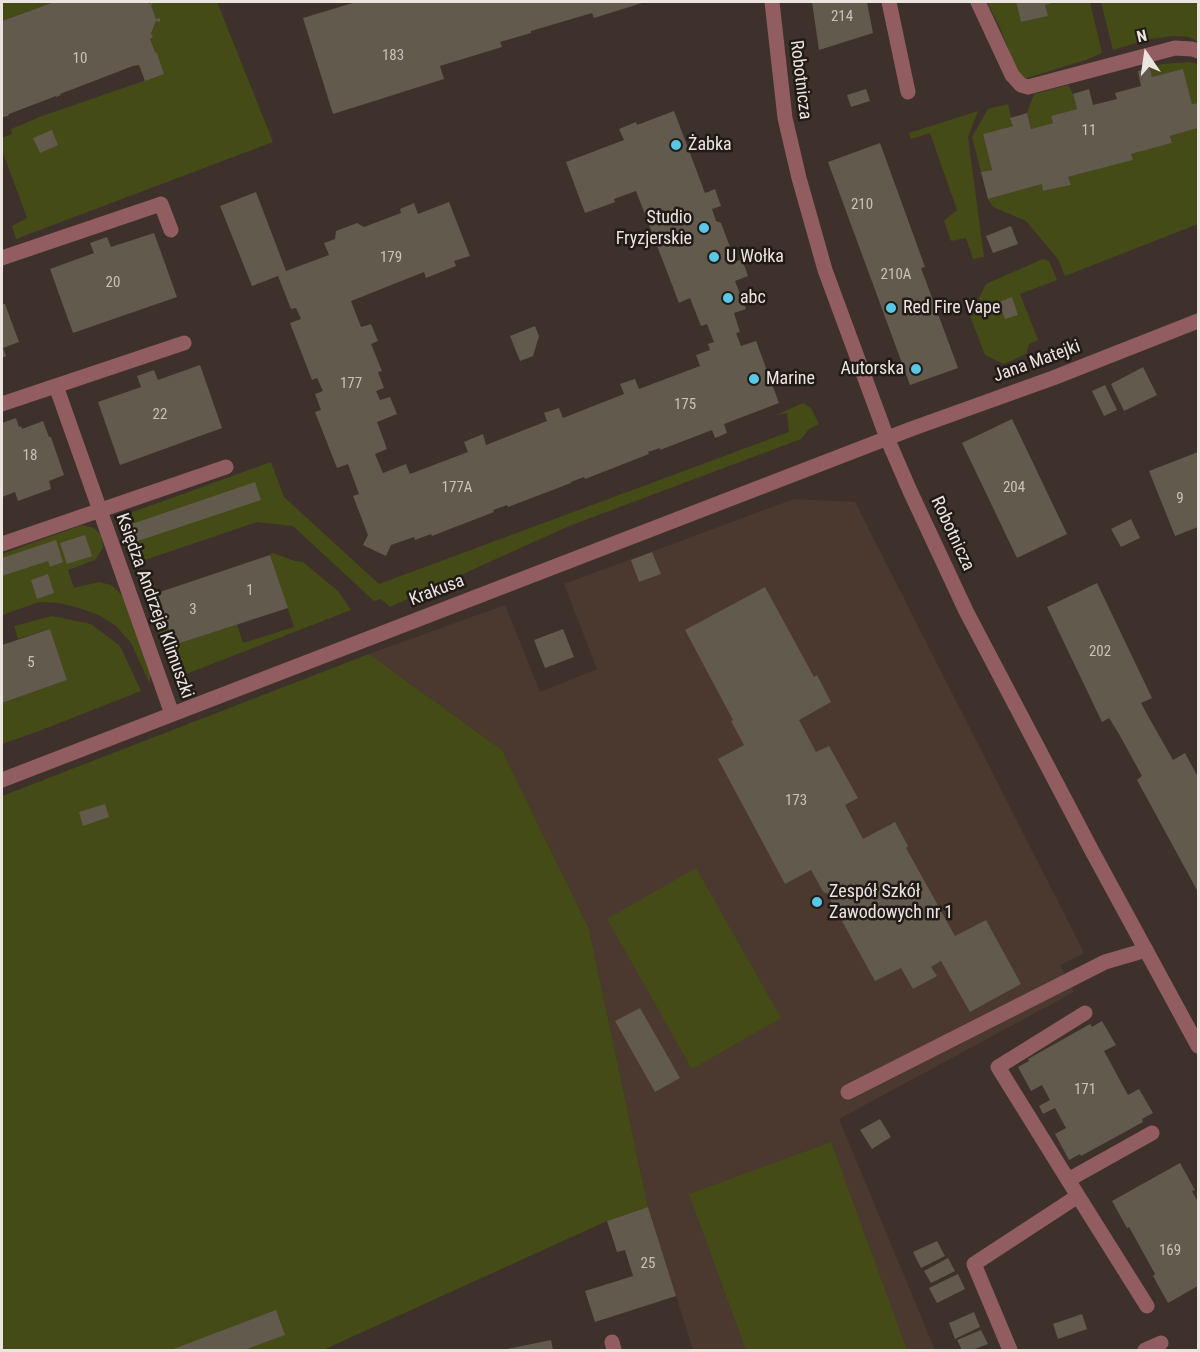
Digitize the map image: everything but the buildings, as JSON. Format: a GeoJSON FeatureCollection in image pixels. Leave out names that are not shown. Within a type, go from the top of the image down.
{"type":"FeatureCollection","features":[{"type":"Feature","properties":{"kind":"street","name":"Robotnicza"},"geometry":{"type":"LineString","coordinates":[[772,2],[785,118],[799,178],[825,270],[887,438],[966,610],[1092,851],[1198,1046]]}},
{"type":"Feature","properties":{"kind":"street"},"geometry":{"type":"LineString","coordinates":[[889,2],[908,92]]}},
{"type":"Feature","properties":{"kind":"street"},"geometry":{"type":"LineString","coordinates":[[978,2],[1012,75],[1021,85],[1028,87],[1175,48],[1198,51]]}},
{"type":"Feature","properties":{"kind":"street"},"geometry":{"type":"LineString","coordinates":[[7,255],[160,204],[171,230]]}},
{"type":"Feature","properties":{"kind":"street","name":"Jana Matejki"},"geometry":{"type":"LineString","coordinates":[[887,438],[1053,378],[1198,321]]}},
{"type":"Feature","properties":{"kind":"street"},"geometry":{"type":"LineString","coordinates":[[2,404],[184,343]]}},
{"type":"Feature","properties":{"kind":"street","name":"Księdza Andrzeja Klimuszki"},"geometry":{"type":"LineString","coordinates":[[56,386],[172,714]]}},
{"type":"Feature","properties":{"kind":"street","name":"Krakusa"},"geometry":{"type":"LineString","coordinates":[[2,780],[887,438]]}},
{"type":"Feature","properties":{"kind":"street","name":"Księdza Andrzeja Klimuszki"},"geometry":{"type":"LineString","coordinates":[[2,543],[226,467]]}},
{"type":"Feature","properties":{"kind":"street"},"geometry":{"type":"LineString","coordinates":[[848,1092],[1105,962],[1146,950]]}},
{"type":"Feature","properties":{"kind":"street"},"geometry":{"type":"LineString","coordinates":[[1085,1013],[998,1067],[1147,1306]]}},
{"type":"Feature","properties":{"kind":"street"},"geometry":{"type":"LineString","coordinates":[[1068,1180],[1152,1133]]}},
{"type":"Feature","properties":{"kind":"street"},"geometry":{"type":"LineString","coordinates":[[1010,1350],[974,1264],[1078,1196]]}},
{"type":"Feature","properties":{"kind":"street"},"geometry":{"type":"LineString","coordinates":[[1145,1350],[1161,1343]]}},
{"type":"Feature","properties":{"kind":"shaded area","name":"Zespół Szkół Zawodowych nr 1"},"geometry":{"type":"Polygon","coordinates":[[[794,499],[855,502],[1084,953],[1060,965],[1074,992],[839,1119],[935,1350],[693,1350],[648,1207],[589,929],[502,750],[369,654],[505,605],[540,692],[597,669],[564,584],[794,499]]]}},
{"type":"Feature","properties":{"kind":"green space"},"geometry":{"type":"Polygon","coordinates":[[[2,2],[53,2],[2,21],[2,2]]]}},
{"type":"Feature","properties":{"kind":"green space"},"geometry":{"type":"Polygon","coordinates":[[[153,2],[217,2],[273,142],[16,239],[12,226],[27,218],[2,150],[2,138],[12,134],[11,129],[42,116],[164,74],[150,39],[156,21],[159,21],[151,5],[153,2]]]}},
{"type":"Feature","properties":{"kind":"green space"},"geometry":{"type":"Polygon","coordinates":[[[987,2],[1016,2],[1021,22],[1047,16],[1045,5],[1061,2],[1090,2],[1102,53],[1020,80],[1000,28],[987,2]]]}},
{"type":"Feature","properties":{"kind":"green space"},"geometry":{"type":"Polygon","coordinates":[[[1101,2],[1198,2],[1198,42],[1189,37],[1173,36],[1150,39],[1113,50],[1101,2]]]}},
{"type":"Feature","properties":{"kind":"green space"},"geometry":{"type":"Polygon","coordinates":[[[1189,62],[1198,64],[1198,103],[1192,104],[1183,70],[1152,77],[1150,68],[1162,64],[1189,62]]]}},
{"type":"Feature","properties":{"kind":"green space"},"geometry":{"type":"Polygon","coordinates":[[[1068,85],[1077,109],[1051,116],[1053,123],[1031,129],[1027,113],[1034,94],[1068,85]]]}},
{"type":"Feature","properties":{"kind":"green space"},"geometry":{"type":"Polygon","coordinates":[[[1008,104],[1013,126],[983,134],[992,170],[981,172],[972,137],[988,109],[1008,104]]]}},
{"type":"Feature","properties":{"kind":"green space"},"geometry":{"type":"Polygon","coordinates":[[[978,111],[968,137],[984,257],[973,259],[966,238],[951,241],[944,221],[957,210],[930,133],[911,139],[909,133],[978,111]]]}},
{"type":"Feature","properties":{"kind":"green space"},"geometry":{"type":"Polygon","coordinates":[[[1198,128],[1198,224],[1065,276],[1058,259],[1026,221],[993,207],[988,199],[1042,184],[1044,191],[1070,185],[1068,177],[1133,160],[1131,154],[1172,143],[1170,136],[1198,128]]]}},
{"type":"Feature","properties":{"kind":"green space"},"geometry":{"type":"Polygon","coordinates":[[[1043,259],[1049,261],[1057,280],[1020,294],[1038,340],[1029,344],[1026,354],[1004,364],[985,355],[970,316],[986,284],[1043,259]]]}},
{"type":"Feature","properties":{"kind":"green space"},"geometry":{"type":"Polygon","coordinates":[[[803,403],[811,408],[819,424],[809,429],[801,439],[569,526],[390,607],[381,599],[374,601],[293,526],[257,522],[133,564],[123,537],[123,524],[130,513],[271,462],[284,497],[379,584],[789,432],[787,413],[776,415],[803,403]]]}},
{"type":"Feature","properties":{"kind":"green space"},"geometry":{"type":"Polygon","coordinates":[[[82,525],[94,528],[102,536],[103,548],[95,560],[68,570],[74,588],[99,582],[111,585],[124,597],[150,672],[150,684],[131,643],[116,626],[99,615],[59,603],[39,602],[2,615],[2,554],[82,525]]]}},
{"type":"Feature","properties":{"kind":"green space"},"geometry":{"type":"Polygon","coordinates":[[[273,553],[303,562],[338,591],[351,610],[181,676],[168,661],[140,580],[151,575],[175,645],[237,624],[243,643],[294,627],[270,555],[273,553]]]}},
{"type":"Feature","properties":{"kind":"green space"},"geometry":{"type":"Polygon","coordinates":[[[52,616],[91,624],[120,646],[141,691],[2,744],[2,703],[67,680],[50,629],[18,639],[14,626],[52,616]]]}},
{"type":"Feature","properties":{"kind":"green space"},"geometry":{"type":"Polygon","coordinates":[[[369,654],[502,750],[589,929],[648,1207],[607,1221],[323,1350],[2,1350],[2,796],[369,654]]]}},
{"type":"Feature","properties":{"kind":"green space"},"geometry":{"type":"Polygon","coordinates":[[[696,868],[781,1018],[692,1069],[607,919],[696,868]]]}},
{"type":"Feature","properties":{"kind":"green space"},"geometry":{"type":"Polygon","coordinates":[[[831,1142],[907,1350],[746,1350],[689,1194],[831,1142]]]}},
{"type":"Feature","properties":{"kind":"place","name":"Żabka"},"geometry":{"type":"Point","coordinates":[676,145]}},
{"type":"Feature","properties":{"kind":"place","name":"Studio Fryzjerskie"},"geometry":{"type":"Point","coordinates":[704,228]}},
{"type":"Feature","properties":{"kind":"place","name":"U Wołka"},"geometry":{"type":"Point","coordinates":[714,257]}},
{"type":"Feature","properties":{"kind":"place","name":"abc"},"geometry":{"type":"Point","coordinates":[728,298]}},
{"type":"Feature","properties":{"kind":"place","name":"Red Fire Vape"},"geometry":{"type":"Point","coordinates":[891,308]}},
{"type":"Feature","properties":{"kind":"place","name":"Autorska"},"geometry":{"type":"Point","coordinates":[916,369]}},
{"type":"Feature","properties":{"kind":"place","name":"Marine"},"geometry":{"type":"Point","coordinates":[754,379]}},
{"type":"Feature","properties":{"kind":"place","name":"Zespół Szkół Zawodowych nr 1"},"geometry":{"type":"Point","coordinates":[817,902]}}]}
